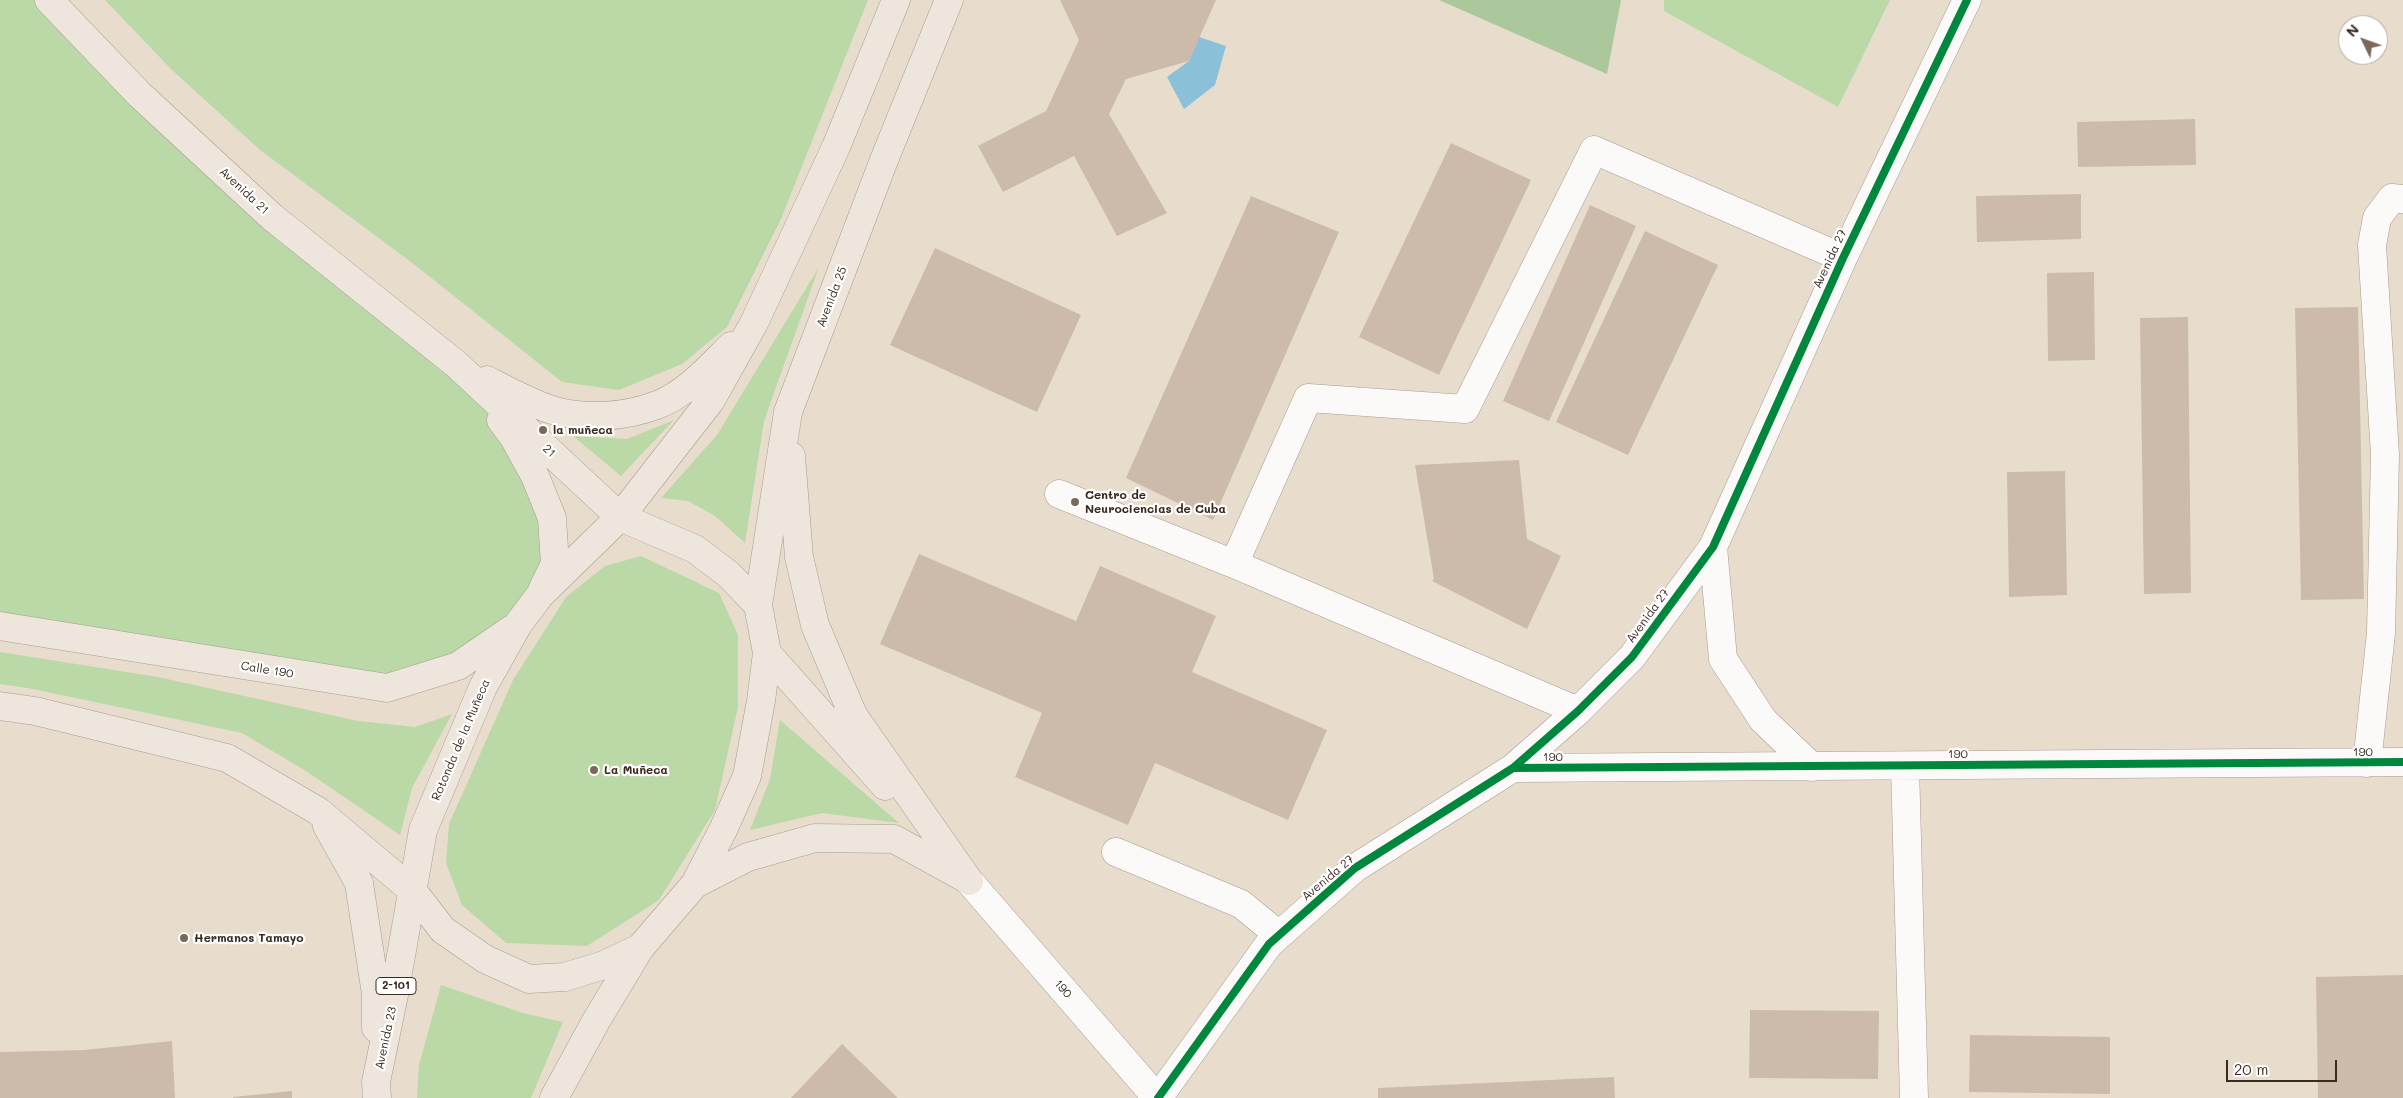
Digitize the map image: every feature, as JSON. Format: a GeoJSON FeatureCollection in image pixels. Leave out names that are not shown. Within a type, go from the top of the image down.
{"type":"FeatureCollection","features":[{"type":"Feature","properties":{"kind":"main road","name":"Avenida 21"},"geometry":{"type":"LineString","coordinates":[[49,0],[139,94],[272,217],[456,364]]}},
{"type":"Feature","properties":{"kind":"main road"},"geometry":{"type":"LineString","coordinates":[[554,1098],[596,1021],[640,948],[695,884],[724,830],[746,776],[761,701],[767,653],[758,605],[728,574],[695,549],[620,517],[711,400],[754,324],[836,147],[896,0]]}},
{"type":"Feature","properties":{"kind":"main road","name":"Avenida 25"},"geometry":{"type":"LineString","coordinates":[[758,605],[788,412],[881,169],[950,0]]}},
{"type":"Feature","properties":{"kind":"main road"},"geometry":{"type":"LineString","coordinates":[[456,364],[513,394],[553,410],[590,417],[625,413],[658,405],[688,386],[754,324]]}},
{"type":"Feature","properties":{"kind":"main road"},"geometry":{"type":"LineString","coordinates":[[456,364],[513,436],[535,476],[552,518],[555,564],[540,595]]}},
{"type":"Feature","properties":{"kind":"main road","name":"21"},"geometry":{"type":"LineString","coordinates":[[456,364],[620,517]]}},
{"type":"Feature","properties":{"kind":"main road"},"geometry":{"type":"LineString","coordinates":[[788,412],[799,557],[815,625],[853,715],[969,881]]}},
{"type":"Feature","properties":{"kind":"main road","name":"Rotonda de la Muñeca"},"geometry":{"type":"LineString","coordinates":[[412,890],[423,830],[483,687],[519,623],[540,595],[620,517]]}},
{"type":"Feature","properties":{"kind":"main road","name":"Calle 190"},"geometry":{"type":"LineString","coordinates":[[0,626],[387,688],[458,666],[519,623]]}},
{"type":"Feature","properties":{"kind":"main road"},"geometry":{"type":"LineString","coordinates":[[767,653],[969,881]]}},
{"type":"Feature","properties":{"kind":"main road"},"geometry":{"type":"LineString","coordinates":[[0,706],[35,711],[227,758],[318,811],[412,890],[443,930],[485,959],[529,979],[565,977],[604,965],[640,948]]}},
{"type":"Feature","properties":{"kind":"main road"},"geometry":{"type":"LineString","coordinates":[[318,811],[359,883],[376,994],[377,1090]]}},
{"type":"Feature","properties":{"kind":"main road"},"geometry":{"type":"LineString","coordinates":[[695,884],[748,857],[815,838],[894,839],[969,881]]}},
{"type":"Feature","properties":{"kind":"main road","name":"Avenida 23"},"geometry":{"type":"LineString","coordinates":[[377,1090],[412,890]]}},
{"type":"Feature","properties":{"kind":"street","name":"Avenida 27"},"geometry":{"type":"LineString","coordinates":[[1157,1098],[1269,944],[1355,868],[1513,768],[1578,711],[1632,657],[1713,547],[1843,258],[1967,0]]}},
{"type":"Feature","properties":{"kind":"street"},"geometry":{"type":"LineString","coordinates":[[1234,564],[1308,398],[1465,409],[1594,150],[1843,258]]}},
{"type":"Feature","properties":{"kind":"street"},"geometry":{"type":"LineString","coordinates":[[2367,763],[2382,633],[2385,455],[2372,245],[2377,218],[2392,198],[2403,199]]}},
{"type":"Feature","properties":{"kind":"street"},"geometry":{"type":"LineString","coordinates":[[1059,494],[1234,564],[1578,711]]}},
{"type":"Feature","properties":{"kind":"street","name":"Avenida 27"},"geometry":{"type":"LineString","coordinates":[[1713,547],[1723,659],[1763,720],[1812,766]]}},
{"type":"Feature","properties":{"kind":"street","name":"190"},"geometry":{"type":"LineString","coordinates":[[1513,768],[2403,762]]}},
{"type":"Feature","properties":{"kind":"street"},"geometry":{"type":"LineString","coordinates":[[1905,766],[1914,1098]]}},
{"type":"Feature","properties":{"kind":"street"},"geometry":{"type":"LineString","coordinates":[[1116,852],[1241,904],[1279,935]]}},
{"type":"Feature","properties":{"kind":"street","name":"190"},"geometry":{"type":"LineString","coordinates":[[969,881],[1157,1098]]}},
{"type":"Feature","properties":{"kind":"green space"},"geometry":{"type":"Polygon","coordinates":[[[0,0],[49,0],[456,364],[513,436],[555,564],[519,623],[387,688],[0,626],[0,0]]]}},
{"type":"Feature","properties":{"kind":"green space"},"geometry":{"type":"Polygon","coordinates":[[[105,0],[868,0],[781,219],[727,327],[682,364],[619,390],[562,382],[415,265],[260,150],[172,70],[105,0]]]}},
{"type":"Feature","properties":{"kind":"green space"},"geometry":{"type":"Polygon","coordinates":[[[1439,0],[1621,0],[1607,74],[1439,0]]]}},
{"type":"Feature","properties":{"kind":"green space"},"geometry":{"type":"Polygon","coordinates":[[[1664,0],[1890,0],[1838,107],[1664,11],[1664,0]]]}},
{"type":"Feature","properties":{"kind":"green space"},"geometry":{"type":"Polygon","coordinates":[[[819,267],[764,421],[745,543],[715,516],[688,501],[661,498],[717,435],[819,267]]]}},
{"type":"Feature","properties":{"kind":"green space"},"geometry":{"type":"Polygon","coordinates":[[[674,420],[621,476],[573,436],[627,439],[674,420]]]}},
{"type":"Feature","properties":{"kind":"green space"},"geometry":{"type":"Polygon","coordinates":[[[641,556],[719,593],[738,635],[738,707],[715,810],[659,900],[587,946],[506,943],[462,905],[446,863],[449,824],[513,680],[566,597],[605,566],[641,556]]]}},
{"type":"Feature","properties":{"kind":"green space"},"geometry":{"type":"Polygon","coordinates":[[[0,652],[158,677],[358,721],[415,727],[452,714],[412,788],[400,835],[306,771],[242,733],[33,689],[0,684],[0,652]]]}},
{"type":"Feature","properties":{"kind":"green space"},"geometry":{"type":"Polygon","coordinates":[[[780,720],[899,823],[822,813],[750,830],[770,779],[780,720]]]}},
{"type":"Feature","properties":{"kind":"green space"},"geometry":{"type":"Polygon","coordinates":[[[441,985],[523,1013],[563,1022],[531,1098],[417,1098],[419,1065],[441,985]]]}},
{"type":"Feature","properties":{"kind":"water"},"geometry":{"type":"Polygon","coordinates":[[[1199,37],[1226,46],[1215,85],[1184,109],[1167,77],[1189,61],[1199,37]]]}},
{"type":"Feature","properties":{"kind":"building"},"geometry":{"type":"Polygon","coordinates":[[[1060,0],[1216,0],[1189,61],[1126,79],[1109,114],[1167,213],[1117,236],[1074,156],[1003,192],[978,146],[1046,111],[1079,40],[1060,0]]]}},
{"type":"Feature","properties":{"kind":"building"},"geometry":{"type":"Polygon","coordinates":[[[2195,119],[2196,165],[2078,167],[2077,122],[2195,119]]]}},
{"type":"Feature","properties":{"kind":"building"},"geometry":{"type":"Polygon","coordinates":[[[1451,143],[1531,180],[1439,375],[1359,337],[1451,143]]]}},
{"type":"Feature","properties":{"kind":"building"},"geometry":{"type":"Polygon","coordinates":[[[2081,194],[2081,239],[1977,242],[1976,196],[2081,194]]]}},
{"type":"Feature","properties":{"kind":"building"},"geometry":{"type":"Polygon","coordinates":[[[1251,196],[1339,232],[1213,520],[1126,478],[1251,196]]]}},
{"type":"Feature","properties":{"kind":"building"},"geometry":{"type":"Polygon","coordinates":[[[1590,205],[1636,226],[1549,421],[1503,401],[1590,205]]]}},
{"type":"Feature","properties":{"kind":"building"},"geometry":{"type":"Polygon","coordinates":[[[1645,231],[1718,265],[1628,455],[1556,422],[1645,231]]]}},
{"type":"Feature","properties":{"kind":"building"},"geometry":{"type":"Polygon","coordinates":[[[935,248],[1081,315],[1037,412],[890,345],[935,248]]]}},
{"type":"Feature","properties":{"kind":"building"},"geometry":{"type":"Polygon","coordinates":[[[2094,272],[2095,360],[2048,361],[2047,273],[2094,272]]]}},
{"type":"Feature","properties":{"kind":"building"},"geometry":{"type":"Polygon","coordinates":[[[2358,307],[2364,599],[2301,600],[2295,308],[2358,307]]]}},
{"type":"Feature","properties":{"kind":"building"},"geometry":{"type":"Polygon","coordinates":[[[2188,317],[2191,593],[2144,594],[2140,318],[2188,317]]]}},
{"type":"Feature","properties":{"kind":"building"},"geometry":{"type":"Polygon","coordinates":[[[1519,460],[1527,539],[1561,556],[1527,629],[1432,581],[1434,579],[1415,465],[1519,460]]]}},
{"type":"Feature","properties":{"kind":"building"},"geometry":{"type":"Polygon","coordinates":[[[2065,471],[2067,595],[2009,597],[2007,472],[2065,471]]]}},
{"type":"Feature","properties":{"kind":"building"},"geometry":{"type":"Polygon","coordinates":[[[919,554],[1076,621],[1100,566],[1216,616],[1192,672],[1327,730],[1288,820],[1155,763],[1128,825],[1015,777],[1042,713],[880,644],[919,554]]]}},
{"type":"Feature","properties":{"kind":"building"},"geometry":{"type":"Polygon","coordinates":[[[2403,975],[2403,1098],[2318,1098],[2316,977],[2403,975]]]}},
{"type":"Feature","properties":{"kind":"building"},"geometry":{"type":"Polygon","coordinates":[[[1750,1010],[1879,1011],[1878,1079],[1749,1078],[1750,1010]]]}},
{"type":"Feature","properties":{"kind":"building"},"geometry":{"type":"Polygon","coordinates":[[[1970,1035],[2110,1037],[2110,1094],[1969,1092],[1970,1035]]]}},
{"type":"Feature","properties":{"kind":"building"},"geometry":{"type":"Polygon","coordinates":[[[172,1041],[175,1098],[0,1098],[0,1052],[84,1050],[172,1041]]]}},
{"type":"Feature","properties":{"kind":"building"},"geometry":{"type":"Polygon","coordinates":[[[842,1044],[898,1098],[791,1098],[842,1044]]]}},
{"type":"Feature","properties":{"kind":"building"},"geometry":{"type":"Polygon","coordinates":[[[1614,1077],[1615,1098],[1378,1098],[1378,1088],[1614,1077]]]}},
{"type":"Feature","properties":{"kind":"building"},"geometry":{"type":"Polygon","coordinates":[[[292,1091],[292,1098],[233,1098],[233,1097],[292,1091]]]}},
{"type":"Feature","properties":{"kind":"cycle path"},"geometry":{"type":"LineString","coordinates":[[1158,1098],[1269,944],[1355,868],[1513,768],[1578,711],[1632,657],[1713,547],[1843,258],[1967,0]]}},
{"type":"Feature","properties":{"kind":"cycle path"},"geometry":{"type":"LineString","coordinates":[[1513,768],[2403,762]]}},
{"type":"Feature","properties":{"kind":"place","name":"la muñeca"},"geometry":{"type":"Point","coordinates":[543,430]}},
{"type":"Feature","properties":{"kind":"place","name":"Centro de Neurociencias de Cuba"},"geometry":{"type":"Point","coordinates":[1075,502]}},
{"type":"Feature","properties":{"kind":"place","name":"La Muñeca"},"geometry":{"type":"Point","coordinates":[594,770]}},
{"type":"Feature","properties":{"kind":"place","name":"Hermanos Tamayo"},"geometry":{"type":"Point","coordinates":[184,938]}}]}
